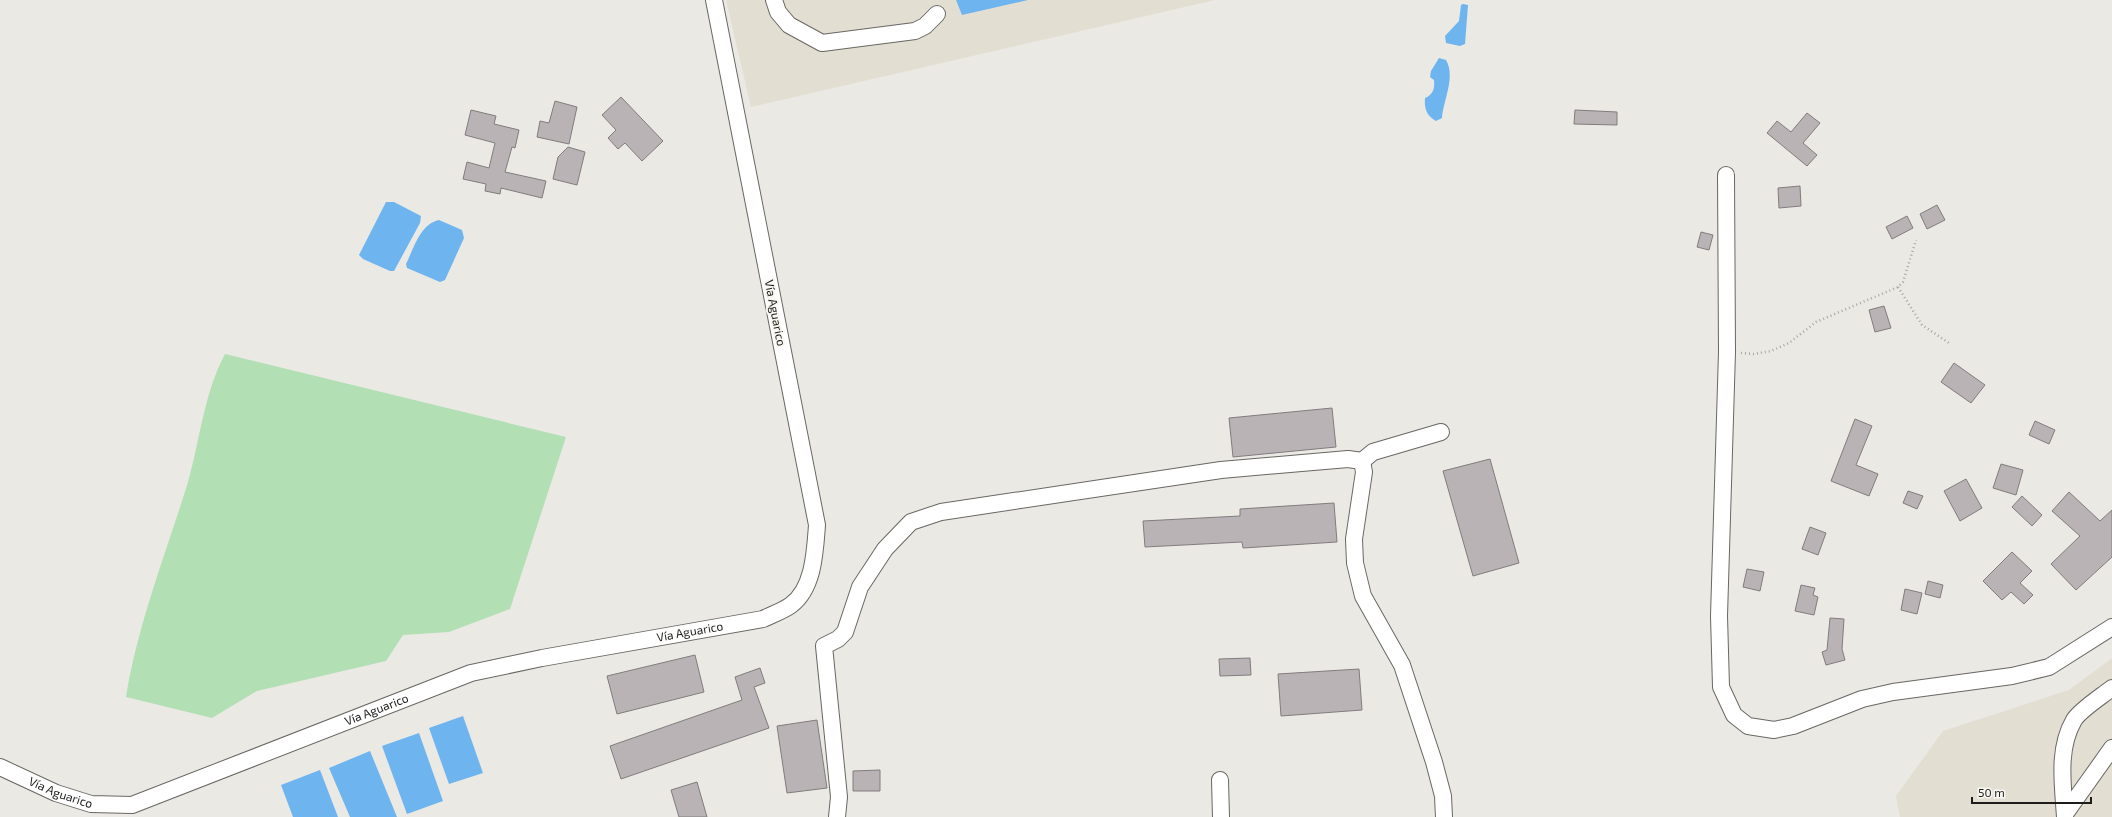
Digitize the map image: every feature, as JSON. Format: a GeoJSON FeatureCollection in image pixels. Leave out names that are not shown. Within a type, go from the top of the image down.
{"type":"FeatureCollection","features":[{"type":"Feature","properties":{"kind":"street","name":"Vía Aguarico"},"geometry":{"type":"LineString","coordinates":[[0,767],[56,793],[91,804],[132,805],[471,673],[542,658],[762,619],[791,605],[805,587],[814,556],[817,525],[714,0]]}},
{"type":"Feature","properties":{"kind":"street"},"geometry":{"type":"LineString","coordinates":[[774,0],[778,12],[789,25],[822,43],[830,44],[915,31],[925,26],[937,14]]}},
{"type":"Feature","properties":{"kind":"street"},"geometry":{"type":"LineString","coordinates":[[1726,175],[1726,352],[1719,616],[1721,687],[1734,715],[1748,726],[1774,730],[1793,726],[1862,699],[1893,692],[2012,676],[2049,667],[2112,627]]}},
{"type":"Feature","properties":{"kind":"street"},"geometry":{"type":"LineString","coordinates":[[837,817],[839,797],[824,646],[838,639],[845,632],[860,587],[885,549],[911,522],[941,512],[1221,470],[1348,459],[1362,461],[1374,452],[1441,432]]}},
{"type":"Feature","properties":{"kind":"street"},"geometry":{"type":"LineString","coordinates":[[1362,461],[1364,472],[1354,539],[1356,570],[1363,596],[1374,619],[1402,665],[1434,762],[1443,796],[1444,817]]}},
{"type":"Feature","properties":{"kind":"street"},"geometry":{"type":"LineString","coordinates":[[2065,816],[2063,777],[2064,748],[2075,719],[2112,688]]}},
{"type":"Feature","properties":{"kind":"street"},"geometry":{"type":"LineString","coordinates":[[2065,816],[2112,748]]}},
{"type":"Feature","properties":{"kind":"street"},"geometry":{"type":"LineString","coordinates":[[1220,780],[1220,817]]}},
{"type":"Feature","properties":{"kind":"path"},"geometry":{"type":"LineString","coordinates":[[1726,352],[1754,354],[1772,351],[1789,343],[1816,322],[1898,287],[1903,282],[1916,240]]}},
{"type":"Feature","properties":{"kind":"path"},"geometry":{"type":"LineString","coordinates":[[1898,287],[1922,325],[1949,343]]}},
{"type":"Feature","properties":{"kind":"shaded area"},"geometry":{"type":"Polygon","coordinates":[[[726,0],[1215,0],[751,107],[726,0]]]}},
{"type":"Feature","properties":{"kind":"shaded area"},"geometry":{"type":"Polygon","coordinates":[[[2112,658],[2112,817],[1900,817],[1896,796],[1943,731],[2069,690],[2112,658]]]}},
{"type":"Feature","properties":{"kind":"green space"},"geometry":{"type":"Polygon","coordinates":[[[225,354],[566,437],[510,609],[449,632],[403,635],[386,661],[257,691],[212,718],[126,697],[131,669],[145,615],[188,482],[207,401],[225,354]]]}},
{"type":"Feature","properties":{"kind":"water"},"geometry":{"type":"Polygon","coordinates":[[[956,0],[1028,0],[962,15],[956,0]]]}},
{"type":"Feature","properties":{"kind":"water"},"geometry":{"type":"Polygon","coordinates":[[[1461,5],[1468,5],[1465,44],[1460,46],[1446,43],[1445,36],[1459,21],[1461,5]]]}},
{"type":"Feature","properties":{"kind":"water"},"geometry":{"type":"Polygon","coordinates":[[[1439,58],[1446,60],[1450,74],[1442,118],[1436,121],[1430,117],[1427,112],[1425,98],[1433,91],[1434,80],[1430,77],[1431,71],[1439,58]]]}},
{"type":"Feature","properties":{"kind":"water"},"geometry":{"type":"Polygon","coordinates":[[[386,202],[394,202],[421,216],[420,223],[394,271],[390,271],[363,259],[359,255],[386,202]]]}},
{"type":"Feature","properties":{"kind":"water"},"geometry":{"type":"Polygon","coordinates":[[[439,220],[462,230],[464,238],[445,280],[440,282],[407,268],[406,264],[422,231],[432,222],[439,220]]]}},
{"type":"Feature","properties":{"kind":"water"},"geometry":{"type":"Polygon","coordinates":[[[463,716],[483,773],[449,784],[429,728],[463,716]]]}},
{"type":"Feature","properties":{"kind":"water"},"geometry":{"type":"Polygon","coordinates":[[[419,733],[443,801],[407,814],[382,746],[419,733]]]}},
{"type":"Feature","properties":{"kind":"water"},"geometry":{"type":"Polygon","coordinates":[[[370,751],[397,817],[350,817],[329,768],[370,751]]]}},
{"type":"Feature","properties":{"kind":"water"},"geometry":{"type":"Polygon","coordinates":[[[320,770],[338,817],[293,817],[281,785],[320,770]]]}},
{"type":"Feature","properties":{"kind":"building"},"geometry":{"type":"Polygon","coordinates":[[[621,97],[663,141],[642,161],[625,143],[618,149],[608,138],[616,130],[602,115],[621,97]]]}},
{"type":"Feature","properties":{"kind":"building"},"geometry":{"type":"Polygon","coordinates":[[[555,101],[577,107],[569,144],[537,137],[540,121],[549,123],[555,101]]]}},
{"type":"Feature","properties":{"kind":"building"},"geometry":{"type":"Polygon","coordinates":[[[471,110],[496,116],[494,124],[519,130],[515,148],[512,147],[505,172],[546,181],[542,198],[501,188],[500,194],[485,191],[486,184],[463,179],[467,162],[489,168],[495,143],[465,135],[471,110]]]}},
{"type":"Feature","properties":{"kind":"building"},"geometry":{"type":"Polygon","coordinates":[[[1575,110],[1617,112],[1617,125],[1574,124],[1575,110]]]}},
{"type":"Feature","properties":{"kind":"building"},"geometry":{"type":"Polygon","coordinates":[[[1807,113],[1820,123],[1803,143],[1817,155],[1807,166],[1767,133],[1777,121],[1791,132],[1807,113]]]}},
{"type":"Feature","properties":{"kind":"building"},"geometry":{"type":"Polygon","coordinates":[[[568,147],[585,152],[577,185],[553,179],[558,157],[568,147]]]}},
{"type":"Feature","properties":{"kind":"building"},"geometry":{"type":"Polygon","coordinates":[[[1800,186],[1801,206],[1779,208],[1778,188],[1800,186]]]}},
{"type":"Feature","properties":{"kind":"building"},"geometry":{"type":"Polygon","coordinates":[[[1937,205],[1945,220],[1927,229],[1920,214],[1937,205]]]}},
{"type":"Feature","properties":{"kind":"building"},"geometry":{"type":"Polygon","coordinates":[[[1907,216],[1913,228],[1892,239],[1886,227],[1907,216]]]}},
{"type":"Feature","properties":{"kind":"building"},"geometry":{"type":"Polygon","coordinates":[[[1701,232],[1713,235],[1709,250],[1697,247],[1701,232]]]}},
{"type":"Feature","properties":{"kind":"building"},"geometry":{"type":"Polygon","coordinates":[[[1884,306],[1891,328],[1875,332],[1869,310],[1884,306]]]}},
{"type":"Feature","properties":{"kind":"building"},"geometry":{"type":"Polygon","coordinates":[[[1954,363],[1985,385],[1971,403],[1941,382],[1954,363]]]}},
{"type":"Feature","properties":{"kind":"building"},"geometry":{"type":"Polygon","coordinates":[[[1332,408],[1336,447],[1233,457],[1229,418],[1332,408]]]}},
{"type":"Feature","properties":{"kind":"building"},"geometry":{"type":"Polygon","coordinates":[[[1855,419],[1872,426],[1856,465],[1878,474],[1869,496],[1831,481],[1855,419]]]}},
{"type":"Feature","properties":{"kind":"building"},"geometry":{"type":"Polygon","coordinates":[[[2035,421],[2055,430],[2049,444],[2029,435],[2035,421]]]}},
{"type":"Feature","properties":{"kind":"building"},"geometry":{"type":"Polygon","coordinates":[[[1490,459],[1519,563],[1473,576],[1443,471],[1490,459]]]}},
{"type":"Feature","properties":{"kind":"building"},"geometry":{"type":"Polygon","coordinates":[[[2001,464],[2023,470],[2016,495],[1993,488],[2001,464]]]}},
{"type":"Feature","properties":{"kind":"building"},"geometry":{"type":"Polygon","coordinates":[[[1966,479],[1982,508],[1960,521],[1944,491],[1966,479]]]}},
{"type":"Feature","properties":{"kind":"building"},"geometry":{"type":"Polygon","coordinates":[[[1908,491],[1923,496],[1917,509],[1903,503],[1908,491]]]}},
{"type":"Feature","properties":{"kind":"building"},"geometry":{"type":"Polygon","coordinates":[[[2069,492],[2100,521],[2112,510],[2112,557],[2076,590],[2051,564],[2080,536],[2052,511],[2069,492]]]}},
{"type":"Feature","properties":{"kind":"building"},"geometry":{"type":"Polygon","coordinates":[[[2022,496],[2042,515],[2032,526],[2012,507],[2022,496]]]}},
{"type":"Feature","properties":{"kind":"building"},"geometry":{"type":"Polygon","coordinates":[[[1334,503],[1337,542],[1243,548],[1242,542],[1145,547],[1143,521],[1240,516],[1240,509],[1334,503]]]}},
{"type":"Feature","properties":{"kind":"building"},"geometry":{"type":"Polygon","coordinates":[[[1810,527],[1826,533],[1818,555],[1802,549],[1810,527]]]}},
{"type":"Feature","properties":{"kind":"building"},"geometry":{"type":"Polygon","coordinates":[[[2012,552],[2032,571],[2020,583],[2033,595],[2024,604],[2011,592],[2002,600],[1983,581],[2012,552]]]}},
{"type":"Feature","properties":{"kind":"building"},"geometry":{"type":"Polygon","coordinates":[[[1747,569],[1764,572],[1760,591],[1743,587],[1747,569]]]}},
{"type":"Feature","properties":{"kind":"building"},"geometry":{"type":"Polygon","coordinates":[[[1928,581],[1943,585],[1940,598],[1925,594],[1928,581]]]}},
{"type":"Feature","properties":{"kind":"building"},"geometry":{"type":"Polygon","coordinates":[[[1801,585],[1815,588],[1813,595],[1818,597],[1814,615],[1795,611],[1801,585]]]}},
{"type":"Feature","properties":{"kind":"building"},"geometry":{"type":"Polygon","coordinates":[[[1905,589],[1922,593],[1917,614],[1901,610],[1905,589]]]}},
{"type":"Feature","properties":{"kind":"building"},"geometry":{"type":"Polygon","coordinates":[[[1830,618],[1844,619],[1842,649],[1845,660],[1826,665],[1822,652],[1827,650],[1830,618]]]}},
{"type":"Feature","properties":{"kind":"building"},"geometry":{"type":"Polygon","coordinates":[[[695,655],[704,692],[617,714],[607,676],[695,655]]]}},
{"type":"Feature","properties":{"kind":"building"},"geometry":{"type":"Polygon","coordinates":[[[1250,658],[1251,675],[1220,676],[1219,659],[1250,658]]]}},
{"type":"Feature","properties":{"kind":"building"},"geometry":{"type":"Polygon","coordinates":[[[760,668],[765,683],[754,687],[769,728],[621,779],[610,746],[742,700],[735,677],[760,668]]]}},
{"type":"Feature","properties":{"kind":"building"},"geometry":{"type":"Polygon","coordinates":[[[1359,669],[1362,710],[1281,716],[1278,674],[1359,669]]]}},
{"type":"Feature","properties":{"kind":"building"},"geometry":{"type":"Polygon","coordinates":[[[817,720],[827,788],[787,793],[777,726],[817,720]]]}},
{"type":"Feature","properties":{"kind":"building"},"geometry":{"type":"Polygon","coordinates":[[[880,770],[880,791],[853,791],[853,771],[880,770]]]}},
{"type":"Feature","properties":{"kind":"building"},"geometry":{"type":"Polygon","coordinates":[[[697,782],[707,817],[679,817],[671,790],[697,782]]]}}]}
